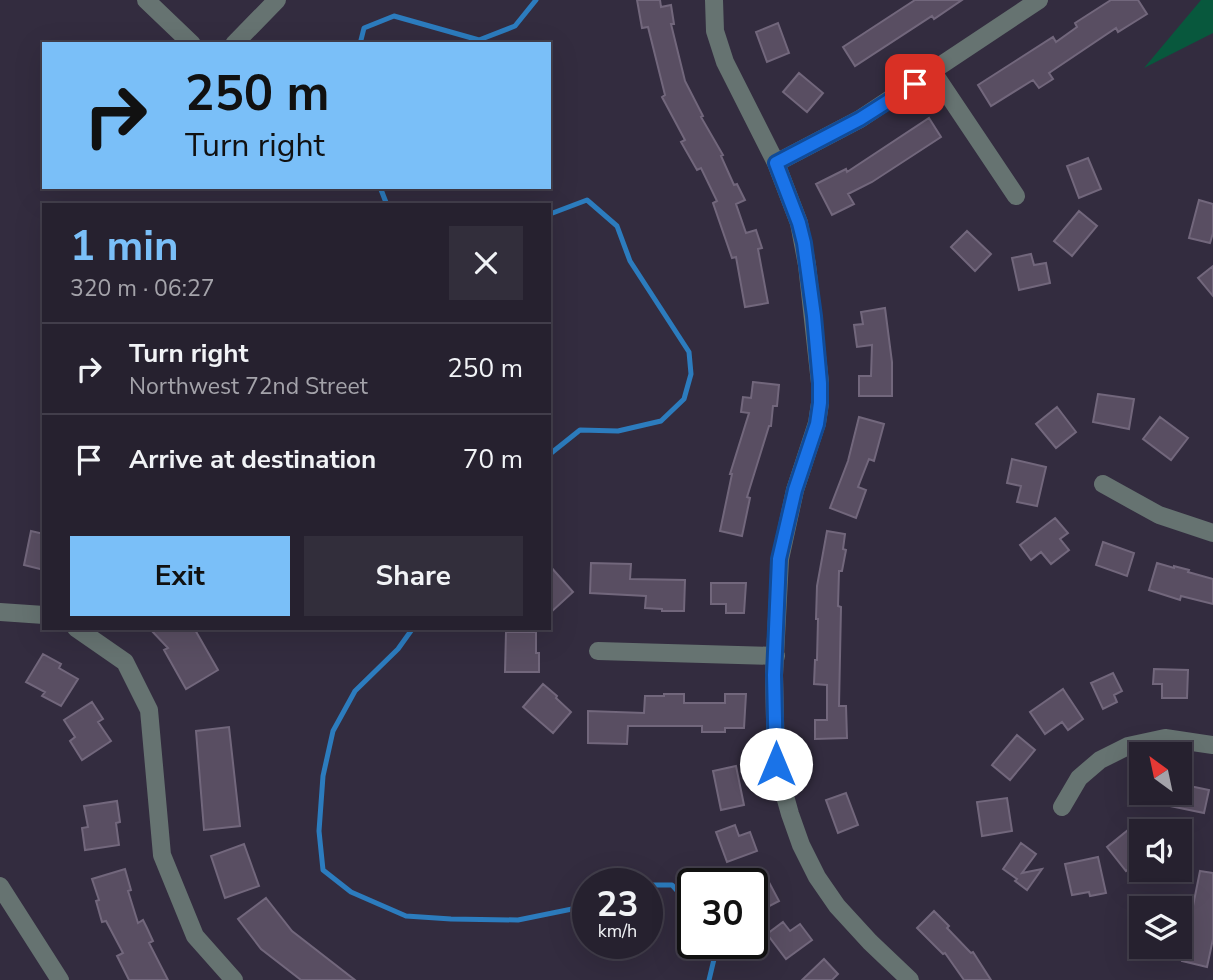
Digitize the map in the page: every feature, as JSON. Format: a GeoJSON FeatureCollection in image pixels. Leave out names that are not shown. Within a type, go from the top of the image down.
{"type":"FeatureCollection","features":[{"type":"Feature","properties":{"kind":"street"},"geometry":{"type":"LineString","coordinates":[[146,0],[190,42]]}},
{"type":"Feature","properties":{"kind":"street"},"geometry":{"type":"LineString","coordinates":[[236,42],[277,0]]}},
{"type":"Feature","properties":{"kind":"street"},"geometry":{"type":"LineString","coordinates":[[713,0],[716,31],[725,62],[776,163],[799,223],[814,316],[820,383],[817,424],[795,490],[779,559],[774,675],[776,764],[801,845],[817,877],[837,906],[910,980]]}},
{"type":"Feature","properties":{"kind":"street"},"geometry":{"type":"LineString","coordinates":[[776,163],[860,119],[1039,0]]}},
{"type":"Feature","properties":{"kind":"street"},"geometry":{"type":"LineString","coordinates":[[933,72],[1016,196]]}},
{"type":"Feature","properties":{"kind":"street"},"geometry":{"type":"LineString","coordinates":[[1104,484],[1159,515],[1213,533]]}},
{"type":"Feature","properties":{"kind":"street"},"geometry":{"type":"LineString","coordinates":[[0,612],[42,615]]}},
{"type":"Feature","properties":{"kind":"street"},"geometry":{"type":"LineString","coordinates":[[79,630],[125,663],[149,710],[162,855],[195,936],[234,980]]}},
{"type":"Feature","properties":{"kind":"street"},"geometry":{"type":"LineString","coordinates":[[598,651],[776,656]]}},
{"type":"Feature","properties":{"kind":"street"},"geometry":{"type":"LineString","coordinates":[[1062,807],[1079,778],[1100,760],[1128,746],[1165,738],[1213,745]]}},
{"type":"Feature","properties":{"kind":"street"},"geometry":{"type":"LineString","coordinates":[[0,886],[60,980]]}},
{"type":"Feature","properties":{"kind":"green space"},"geometry":{"type":"Polygon","coordinates":[[[1201,0],[1213,0],[1213,33],[1144,68],[1201,0]]]}},
{"type":"Feature","properties":{"kind":"building"},"geometry":{"type":"Polygon","coordinates":[[[637,0],[660,0],[661,7],[671,5],[674,24],[671,24],[685,81],[703,116],[701,117],[723,155],[721,156],[734,185],[737,184],[745,200],[736,204],[746,233],[756,230],[762,248],[758,249],[768,303],[745,307],[736,257],[732,258],[713,203],[717,201],[701,168],[697,170],[681,142],[685,140],[662,97],[665,95],[648,27],[642,28],[637,0]]]}},
{"type":"Feature","properties":{"kind":"building"},"geometry":{"type":"Polygon","coordinates":[[[915,0],[962,0],[934,19],[932,16],[855,66],[843,47],[915,0]]]}},
{"type":"Feature","properties":{"kind":"building"},"geometry":{"type":"Polygon","coordinates":[[[1111,0],[1138,0],[1147,14],[1118,32],[1116,28],[1049,73],[1053,79],[1039,88],[1033,80],[991,106],[978,85],[1053,37],[1056,42],[1077,27],[1075,23],[1111,0]]]}},
{"type":"Feature","properties":{"kind":"building"},"geometry":{"type":"Polygon","coordinates":[[[778,23],[789,53],[767,62],[756,32],[778,23]]]}},
{"type":"Feature","properties":{"kind":"building"},"geometry":{"type":"Polygon","coordinates":[[[799,73],[823,93],[807,112],[783,92],[799,73]]]}},
{"type":"Feature","properties":{"kind":"building"},"geometry":{"type":"Polygon","coordinates":[[[929,118],[941,137],[872,182],[848,194],[854,204],[832,215],[816,184],[846,169],[847,172],[929,118]]]}},
{"type":"Feature","properties":{"kind":"building"},"geometry":{"type":"Polygon","coordinates":[[[1088,158],[1101,189],[1079,198],[1067,166],[1088,158]]]}},
{"type":"Feature","properties":{"kind":"building"},"geometry":{"type":"Polygon","coordinates":[[[1199,200],[1213,204],[1213,233],[1210,243],[1189,238],[1199,200]]]}},
{"type":"Feature","properties":{"kind":"building"},"geometry":{"type":"Polygon","coordinates":[[[1079,211],[1097,226],[1072,256],[1054,241],[1079,211]]]}},
{"type":"Feature","properties":{"kind":"building"},"geometry":{"type":"Polygon","coordinates":[[[967,231],[991,254],[975,271],[951,247],[967,231]]]}},
{"type":"Feature","properties":{"kind":"building"},"geometry":{"type":"Polygon","coordinates":[[[1031,254],[1034,265],[1046,263],[1050,283],[1019,290],[1012,258],[1031,254]]]}},
{"type":"Feature","properties":{"kind":"building"},"geometry":{"type":"Polygon","coordinates":[[[1213,266],[1213,296],[1198,278],[1213,266]]]}},
{"type":"Feature","properties":{"kind":"building"},"geometry":{"type":"Polygon","coordinates":[[[885,308],[892,362],[892,396],[859,396],[859,376],[871,376],[872,345],[857,347],[854,325],[863,324],[861,312],[885,308]]]}},
{"type":"Feature","properties":{"kind":"building"},"geometry":{"type":"Polygon","coordinates":[[[753,382],[779,385],[777,406],[773,406],[771,426],[747,497],[750,498],[742,536],[720,531],[730,474],[749,413],[741,412],[743,397],[751,398],[753,382]]]}},
{"type":"Feature","properties":{"kind":"building"},"geometry":{"type":"Polygon","coordinates":[[[1098,394],[1134,399],[1129,429],[1093,422],[1098,394]]]}},
{"type":"Feature","properties":{"kind":"building"},"geometry":{"type":"Polygon","coordinates":[[[1057,407],[1076,432],[1056,448],[1036,424],[1057,407]]]}},
{"type":"Feature","properties":{"kind":"building"},"geometry":{"type":"Polygon","coordinates":[[[859,417],[884,424],[874,461],[869,459],[858,487],[866,490],[856,518],[830,508],[848,461],[859,417]]]}},
{"type":"Feature","properties":{"kind":"building"},"geometry":{"type":"Polygon","coordinates":[[[1160,417],[1188,438],[1171,460],[1143,439],[1160,417]]]}},
{"type":"Feature","properties":{"kind":"building"},"geometry":{"type":"Polygon","coordinates":[[[1012,459],[1046,467],[1037,506],[1017,502],[1021,486],[1007,483],[1012,459]]]}},
{"type":"Feature","properties":{"kind":"building"},"geometry":{"type":"Polygon","coordinates":[[[1055,518],[1068,533],[1060,539],[1069,550],[1051,564],[1041,552],[1031,560],[1020,545],[1055,518]]]}},
{"type":"Feature","properties":{"kind":"building"},"geometry":{"type":"Polygon","coordinates":[[[31,531],[42,534],[42,570],[24,565],[31,531]]]}},
{"type":"Feature","properties":{"kind":"building"},"geometry":{"type":"Polygon","coordinates":[[[827,531],[845,534],[843,549],[846,550],[842,571],[839,571],[838,606],[841,607],[839,706],[846,706],[847,738],[815,739],[815,720],[827,720],[827,685],[814,684],[817,660],[817,586],[827,531]]]}},
{"type":"Feature","properties":{"kind":"building"},"geometry":{"type":"Polygon","coordinates":[[[1103,542],[1134,553],[1127,576],[1096,565],[1103,542]]]}},
{"type":"Feature","properties":{"kind":"building"},"geometry":{"type":"Polygon","coordinates":[[[591,563],[631,564],[630,579],[685,580],[684,611],[645,608],[646,596],[590,593],[591,563]]]}},
{"type":"Feature","properties":{"kind":"building"},"geometry":{"type":"Polygon","coordinates":[[[1157,563],[1213,579],[1213,604],[1181,596],[1180,600],[1149,590],[1157,563]]]}},
{"type":"Feature","properties":{"kind":"building"},"geometry":{"type":"Polygon","coordinates":[[[551,567],[573,592],[551,612],[551,567]]]}},
{"type":"Feature","properties":{"kind":"building"},"geometry":{"type":"Polygon","coordinates":[[[711,583],[746,583],[744,613],[726,613],[726,604],[711,604],[711,583]]]}},
{"type":"Feature","properties":{"kind":"building"},"geometry":{"type":"Polygon","coordinates":[[[151,630],[195,630],[218,670],[186,689],[164,650],[168,648],[151,630]]]}},
{"type":"Feature","properties":{"kind":"building"},"geometry":{"type":"Polygon","coordinates":[[[506,632],[536,632],[539,672],[505,672],[506,632]]]}},
{"type":"Feature","properties":{"kind":"building"},"geometry":{"type":"Polygon","coordinates":[[[43,654],[61,664],[59,668],[78,679],[61,706],[42,696],[45,692],[26,682],[43,654]]]}},
{"type":"Feature","properties":{"kind":"building"},"geometry":{"type":"Polygon","coordinates":[[[1154,669],[1188,670],[1187,698],[1162,698],[1162,684],[1153,684],[1154,669]]]}},
{"type":"Feature","properties":{"kind":"building"},"geometry":{"type":"Polygon","coordinates":[[[1113,673],[1122,691],[1114,695],[1117,702],[1103,709],[1091,683],[1113,673]]]}},
{"type":"Feature","properties":{"kind":"building"},"geometry":{"type":"Polygon","coordinates":[[[543,684],[571,712],[553,733],[523,707],[543,684]]]}},
{"type":"Feature","properties":{"kind":"building"},"geometry":{"type":"Polygon","coordinates":[[[1063,689],[1083,719],[1068,730],[1062,722],[1045,734],[1030,712],[1063,689]]]}},
{"type":"Feature","properties":{"kind":"building"},"geometry":{"type":"Polygon","coordinates":[[[684,694],[684,703],[725,703],[725,694],[746,694],[744,728],[725,728],[725,732],[702,732],[702,726],[628,726],[627,744],[588,743],[588,711],[644,713],[645,696],[684,694]]]}},
{"type":"Feature","properties":{"kind":"building"},"geometry":{"type":"Polygon","coordinates":[[[92,702],[103,719],[98,722],[111,741],[82,760],[70,741],[75,737],[64,720],[92,702]]]}},
{"type":"Feature","properties":{"kind":"building"},"geometry":{"type":"Polygon","coordinates":[[[229,727],[240,826],[204,830],[196,731],[229,727]]]}},
{"type":"Feature","properties":{"kind":"building"},"geometry":{"type":"Polygon","coordinates":[[[1017,735],[1035,750],[1010,780],[992,765],[1017,735]]]}},
{"type":"Feature","properties":{"kind":"building"},"geometry":{"type":"Polygon","coordinates":[[[736,766],[744,805],[721,810],[713,771],[736,766]]]}},
{"type":"Feature","properties":{"kind":"building"},"geometry":{"type":"Polygon","coordinates":[[[1192,786],[1209,790],[1204,813],[1165,805],[1192,805],[1192,786]]]}},
{"type":"Feature","properties":{"kind":"building"},"geometry":{"type":"Polygon","coordinates":[[[846,793],[858,825],[838,833],[826,800],[846,793]]]}},
{"type":"Feature","properties":{"kind":"building"},"geometry":{"type":"Polygon","coordinates":[[[1007,798],[1012,831],[982,836],[977,802],[1007,798]]]}},
{"type":"Feature","properties":{"kind":"building"},"geometry":{"type":"Polygon","coordinates":[[[117,801],[119,845],[85,850],[82,828],[88,827],[84,806],[117,801]]]}},
{"type":"Feature","properties":{"kind":"building"},"geometry":{"type":"Polygon","coordinates":[[[735,825],[739,836],[750,832],[757,851],[727,862],[716,832],[735,825]]]}},
{"type":"Feature","properties":{"kind":"building"},"geometry":{"type":"Polygon","coordinates":[[[1129,829],[1129,869],[1126,871],[1107,847],[1129,829]]]}},
{"type":"Feature","properties":{"kind":"building"},"geometry":{"type":"Polygon","coordinates":[[[1021,843],[1036,854],[1022,873],[1042,869],[1027,890],[1003,869],[1021,843]]]}},
{"type":"Feature","properties":{"kind":"building"},"geometry":{"type":"Polygon","coordinates":[[[244,844],[259,886],[225,898],[211,856],[244,844]]]}},
{"type":"Feature","properties":{"kind":"building"},"geometry":{"type":"Polygon","coordinates":[[[1098,857],[1106,893],[1072,895],[1065,864],[1098,857]]]}},
{"type":"Feature","properties":{"kind":"building"},"geometry":{"type":"Polygon","coordinates":[[[125,869],[131,890],[128,891],[138,923],[143,920],[153,941],[149,943],[168,980],[129,980],[117,956],[123,953],[106,921],[102,922],[92,879],[125,869]]]}},
{"type":"Feature","properties":{"kind":"building"},"geometry":{"type":"Polygon","coordinates":[[[1200,871],[1213,873],[1213,939],[1207,967],[1182,961],[1192,959],[1192,911],[1200,871]]]}},
{"type":"Feature","properties":{"kind":"building"},"geometry":{"type":"Polygon","coordinates":[[[768,880],[779,901],[768,907],[768,880]]]}},
{"type":"Feature","properties":{"kind":"building"},"geometry":{"type":"Polygon","coordinates":[[[266,898],[292,931],[355,980],[301,980],[261,949],[238,919],[266,898]]]}},
{"type":"Feature","properties":{"kind":"building"},"geometry":{"type":"Polygon","coordinates":[[[934,911],[949,926],[947,928],[973,952],[991,980],[964,980],[945,953],[917,928],[934,911]]]}},
{"type":"Feature","properties":{"kind":"building"},"geometry":{"type":"Polygon","coordinates":[[[783,922],[790,931],[800,924],[812,940],[786,959],[768,933],[783,922]]]}},
{"type":"Feature","properties":{"kind":"building"},"geometry":{"type":"Polygon","coordinates":[[[824,959],[838,974],[832,980],[802,980],[824,959]]]}},
{"type":"Feature","properties":{"kind":"waterway"},"geometry":{"type":"LineString","coordinates":[[360,42],[364,28],[394,16],[479,40],[515,26],[536,0]]}},
{"type":"Feature","properties":{"kind":"waterway"},"geometry":{"type":"LineString","coordinates":[[381,189],[386,203]]}},
{"type":"Feature","properties":{"kind":"waterway"},"geometry":{"type":"LineString","coordinates":[[551,214],[587,200],[617,226],[630,261],[689,352],[691,374],[684,399],[661,421],[618,431],[580,430],[551,453]]}},
{"type":"Feature","properties":{"kind":"waterway"},"geometry":{"type":"LineString","coordinates":[[412,630],[398,649],[355,691],[333,731],[323,776],[319,831],[323,870],[351,892],[406,916],[518,920],[572,909]]}},
{"type":"Feature","properties":{"kind":"waterway"},"geometry":{"type":"LineString","coordinates":[[663,885],[672,885],[677,890]]}},
{"type":"Feature","properties":{"kind":"waterway"},"geometry":{"type":"LineString","coordinates":[[709,980],[714,959]]}},
{"type":"Feature","properties":{"kind":"route"},"geometry":{"type":"LineString","coordinates":[[776,764],[774,675],[779,559],[795,490],[817,424],[820,403],[814,316],[804,243],[776,163],[860,119],[915,84]]}}]}
